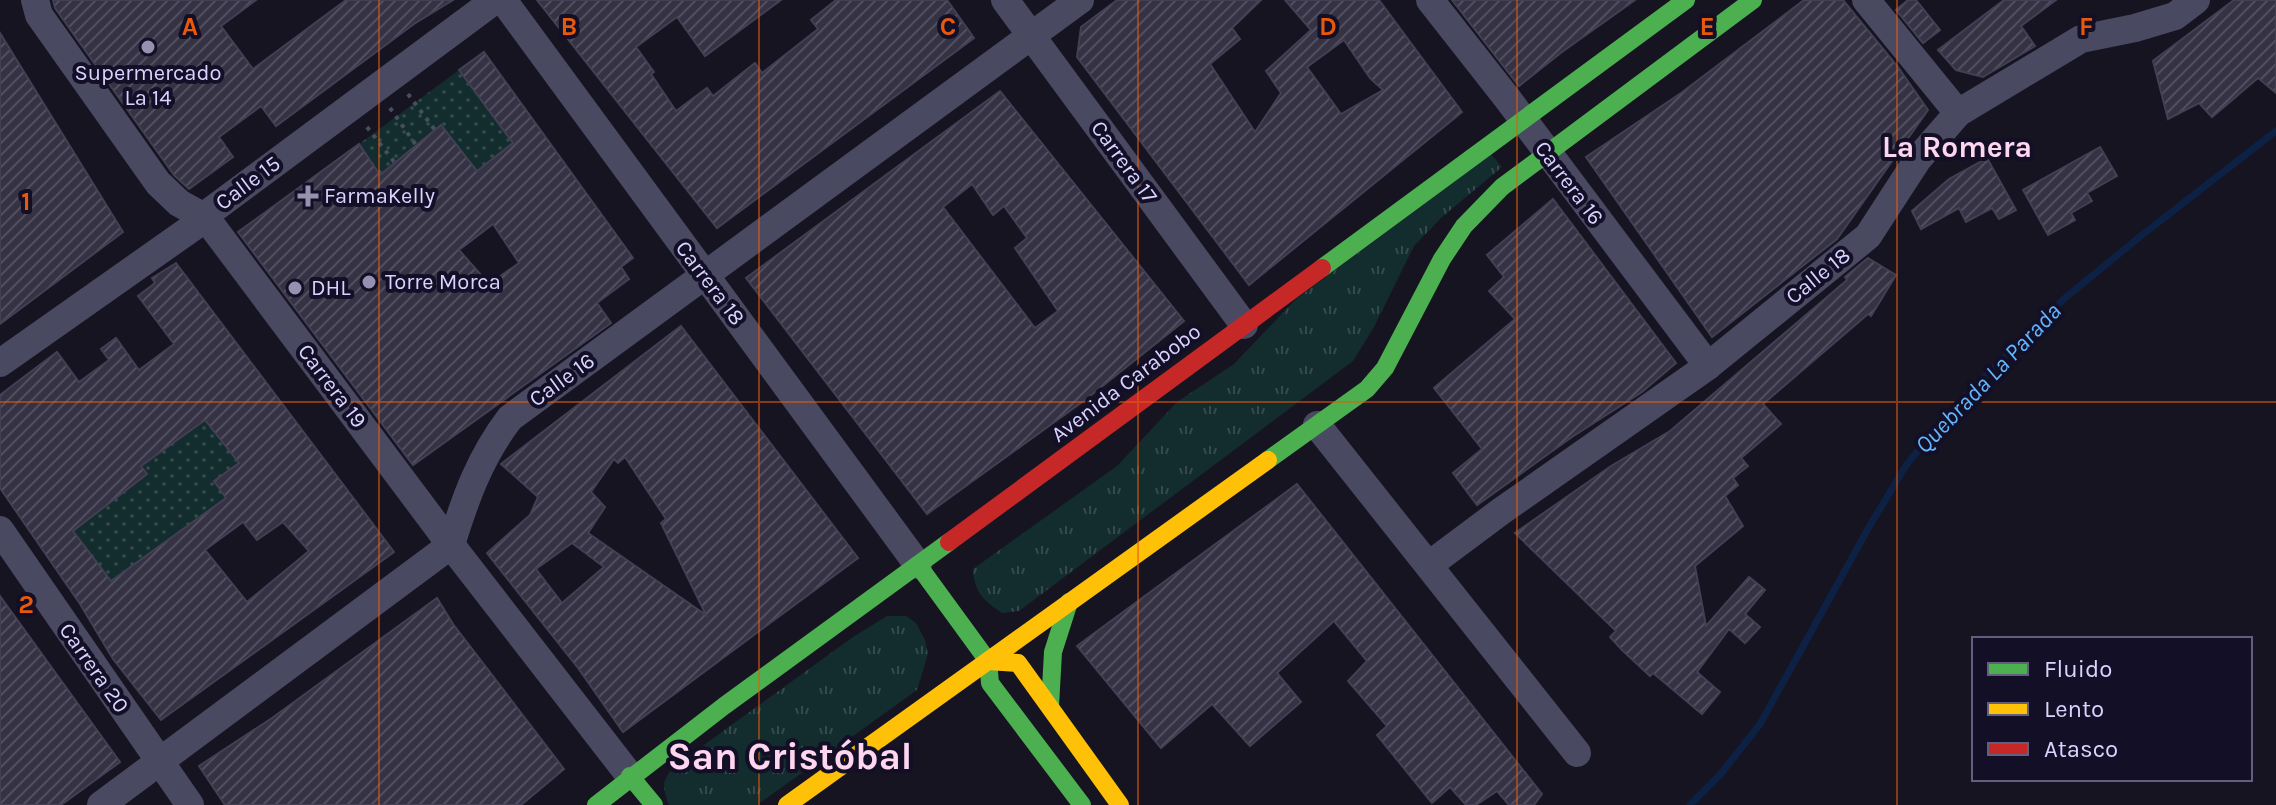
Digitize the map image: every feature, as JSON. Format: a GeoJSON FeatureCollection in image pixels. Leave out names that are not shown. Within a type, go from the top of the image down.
{"type":"FeatureCollection","features":[{"type":"Feature","properties":{"kind":"main road","name":"Avenida Carabobo"},"geometry":{"type":"LineString","coordinates":[[602,804],[630,776],[1118,420],[1521,118],[1686,0]]}},
{"type":"Feature","properties":{"kind":"main road"},"geometry":{"type":"LineString","coordinates":[[787,805],[1367,389],[1385,368],[1435,271],[1464,226],[1502,187],[1753,0]]}},
{"type":"Feature","properties":{"kind":"main road"},"geometry":{"type":"LineString","coordinates":[[918,565],[988,661],[990,683],[1082,805]]}},
{"type":"Feature","properties":{"kind":"main road"},"geometry":{"type":"LineString","coordinates":[[1050,706],[1049,669],[1069,602]]}},
{"type":"Feature","properties":{"kind":"main road"},"geometry":{"type":"LineString","coordinates":[[988,661],[1018,663],[1120,805]]}},
{"type":"Feature","properties":{"kind":"main road"},"geometry":{"type":"LineString","coordinates":[[630,776],[654,805]]}},
{"type":"Feature","properties":{"kind":"street","name":"Carrera 19"},"geometry":{"type":"LineString","coordinates":[[35,0],[39,15],[158,183],[179,203],[206,218],[451,545],[630,776]]}},
{"type":"Feature","properties":{"kind":"street","name":"Calle 15"},"geometry":{"type":"LineString","coordinates":[[0,363],[206,218],[208,213],[495,0]]}},
{"type":"Feature","properties":{"kind":"street","name":"Carrera 18"},"geometry":{"type":"LineString","coordinates":[[503,0],[918,565]]}},
{"type":"Feature","properties":{"kind":"street","name":"Carrera 17"},"geometry":{"type":"LineString","coordinates":[[1005,0],[1244,325]]}},
{"type":"Feature","properties":{"kind":"street","name":"Calle 16"},"geometry":{"type":"LineString","coordinates":[[451,545],[482,460],[510,418],[705,278],[1080,0]]}},
{"type":"Feature","properties":{"kind":"street","name":"Carrera 16"},"geometry":{"type":"LineString","coordinates":[[1430,0],[1708,366]]}},
{"type":"Feature","properties":{"kind":"street"},"geometry":{"type":"LineString","coordinates":[[1866,0],[1958,113]]}},
{"type":"Feature","properties":{"kind":"street","name":"Calle 18"},"geometry":{"type":"LineString","coordinates":[[1429,565],[1708,366],[1868,236],[1918,159],[1958,113],[2081,39],[2175,16],[2196,0]]}},
{"type":"Feature","properties":{"kind":"street"},"geometry":{"type":"LineString","coordinates":[[1317,425],[1577,753]]}},
{"type":"Feature","properties":{"kind":"street","name":"Carrera 20"},"geometry":{"type":"LineString","coordinates":[[0,530],[190,805]]}},
{"type":"Feature","properties":{"kind":"street"},"geometry":{"type":"LineString","coordinates":[[101,805],[451,545]]}},
{"type":"Feature","properties":{"kind":"path"},"geometry":{"type":"LineString","coordinates":[[384,81],[435,130]]}},
{"type":"Feature","properties":{"kind":"path"},"geometry":{"type":"LineString","coordinates":[[384,81],[416,145]]}},
{"type":"Feature","properties":{"kind":"path"},"geometry":{"type":"LineString","coordinates":[[352,106],[395,163]]}},
{"type":"Feature","properties":{"kind":"green space"},"geometry":{"type":"Polygon","coordinates":[[[459,70],[513,143],[477,171],[441,125],[381,176],[359,144],[459,70]]]}},
{"type":"Feature","properties":{"kind":"green space"},"geometry":{"type":"Polygon","coordinates":[[[1491,154],[1502,167],[1441,218],[1414,246],[1374,327],[1353,361],[1019,611],[1002,613],[985,600],[975,584],[973,569],[1117,466],[1177,402],[1234,364],[1296,299],[1491,154]]]}},
{"type":"Feature","properties":{"kind":"green space"},"geometry":{"type":"Polygon","coordinates":[[[206,420],[241,462],[214,481],[226,498],[111,581],[70,526],[100,510],[147,474],[129,451],[160,452],[206,420]]]}},
{"type":"Feature","properties":{"kind":"green space"},"geometry":{"type":"Polygon","coordinates":[[[887,616],[906,616],[916,623],[925,640],[928,654],[917,690],[757,805],[669,805],[664,784],[675,766],[853,637],[887,616]]]}},
{"type":"Feature","properties":{"kind":"building"},"geometry":{"type":"Polygon","coordinates":[[[53,0],[256,0],[221,26],[253,69],[346,0],[453,0],[414,24],[276,126],[261,106],[219,137],[233,157],[189,189],[174,175],[55,8],[53,0]]]}},
{"type":"Feature","properties":{"kind":"building"},"geometry":{"type":"Polygon","coordinates":[[[537,0],[781,0],[705,56],[677,17],[636,47],[676,111],[707,88],[713,96],[755,63],[762,73],[818,29],[811,20],[836,0],[947,0],[974,38],[717,228],[537,0]]]}},
{"type":"Feature","properties":{"kind":"building"},"geometry":{"type":"Polygon","coordinates":[[[1117,0],[1261,0],[1232,28],[1240,39],[1210,64],[1255,132],[1281,93],[1266,71],[1311,30],[1285,0],[1379,0],[1462,112],[1249,285],[1077,57],[1081,27],[1117,0]],[[1344,40],[1307,67],[1341,114],[1383,90],[1370,78],[1344,40]]]}},
{"type":"Feature","properties":{"kind":"building"},"geometry":{"type":"Polygon","coordinates":[[[1452,0],[1635,0],[1519,86],[1452,0]]]}},
{"type":"Feature","properties":{"kind":"building"},"geometry":{"type":"Polygon","coordinates":[[[1804,0],[1843,0],[1898,67],[1928,110],[1837,239],[1712,337],[1586,157],[1681,93],[1804,0]]]}},
{"type":"Feature","properties":{"kind":"building"},"geometry":{"type":"Polygon","coordinates":[[[1908,0],[1916,0],[1940,30],[1923,43],[1896,10],[1908,0]]]}},
{"type":"Feature","properties":{"kind":"building"},"geometry":{"type":"Polygon","coordinates":[[[2004,0],[2056,0],[2021,26],[2035,46],[1983,77],[1956,70],[1938,50],[2004,0]]]}},
{"type":"Feature","properties":{"kind":"building"},"geometry":{"type":"Polygon","coordinates":[[[2234,0],[2276,0],[2276,93],[2258,78],[2212,117],[2199,103],[2168,119],[2153,61],[2234,0]]]}},
{"type":"Feature","properties":{"kind":"building"},"geometry":{"type":"Polygon","coordinates":[[[0,33],[123,232],[0,324],[0,33]]]}},
{"type":"Feature","properties":{"kind":"building"},"geometry":{"type":"Polygon","coordinates":[[[484,52],[633,258],[621,267],[629,279],[597,303],[611,323],[413,465],[238,232],[359,144],[380,175],[441,125],[477,171],[513,143],[459,70],[484,52]],[[493,224],[459,250],[489,284],[519,263],[493,224]]]}},
{"type":"Feature","properties":{"kind":"building"},"geometry":{"type":"Polygon","coordinates":[[[1000,91],[1184,321],[1085,400],[927,514],[746,278],[1000,91]],[[972,184],[943,207],[1035,328],[1058,311],[1015,248],[1027,238],[1004,206],[993,215],[972,184]]]}},
{"type":"Feature","properties":{"kind":"building"},"geometry":{"type":"Polygon","coordinates":[[[2100,147],[2117,176],[2087,193],[2092,201],[2071,213],[2075,220],[2048,235],[2023,190],[2100,147]]]}},
{"type":"Feature","properties":{"kind":"building"},"geometry":{"type":"Polygon","coordinates":[[[1987,158],[2016,210],[1999,219],[1992,208],[1966,222],[1959,208],[1921,229],[1912,211],[1949,179],[1987,158]]]}},
{"type":"Feature","properties":{"kind":"building"},"geometry":{"type":"Polygon","coordinates":[[[1553,199],[1676,363],[1642,392],[1572,437],[1477,505],[1453,473],[1482,449],[1434,388],[1515,319],[1489,291],[1504,277],[1487,255],[1553,199]]]}},
{"type":"Feature","properties":{"kind":"building"},"geometry":{"type":"Polygon","coordinates":[[[1868,258],[1896,275],[1871,316],[1868,314],[1763,404],[1781,424],[1741,458],[1748,466],[1733,478],[1738,485],[1725,496],[1743,526],[1695,566],[1706,626],[1749,577],[1765,590],[1745,614],[1760,627],[1745,643],[1729,629],[1697,672],[1720,692],[1702,714],[1653,673],[1650,676],[1622,650],[1610,637],[1616,631],[1515,533],[1611,466],[1670,431],[1847,280],[1845,277],[1868,258]]]}},
{"type":"Feature","properties":{"kind":"building"},"geometry":{"type":"Polygon","coordinates":[[[176,263],[394,552],[161,720],[113,659],[80,604],[0,488],[0,395],[57,352],[79,382],[109,360],[101,349],[116,338],[139,370],[174,344],[138,296],[155,283],[152,278],[176,263]],[[205,420],[141,466],[147,474],[73,531],[111,581],[226,498],[214,481],[239,463],[205,420]],[[243,522],[205,550],[247,602],[309,551],[283,522],[257,540],[243,522]]]}},
{"type":"Feature","properties":{"kind":"building"},"geometry":{"type":"Polygon","coordinates":[[[681,326],[858,558],[623,732],[578,668],[487,553],[530,515],[538,497],[501,464],[681,326]],[[625,457],[618,463],[614,459],[591,492],[605,507],[588,533],[706,615],[661,523],[666,519],[625,457]],[[572,543],[536,569],[562,603],[604,567],[572,543]]]}},
{"type":"Feature","properties":{"kind":"building"},"geometry":{"type":"Polygon","coordinates":[[[1297,484],[1542,794],[1534,805],[1509,805],[1497,791],[1476,805],[1466,805],[1450,787],[1432,803],[1377,735],[1387,726],[1348,681],[1367,661],[1334,621],[1277,673],[1301,702],[1250,746],[1212,704],[1161,748],[1077,646],[1297,484]]]}},
{"type":"Feature","properties":{"kind":"building"},"geometry":{"type":"Polygon","coordinates":[[[0,596],[120,762],[61,805],[0,805],[0,596]]]}},
{"type":"Feature","properties":{"kind":"building"},"geometry":{"type":"Polygon","coordinates":[[[437,598],[453,624],[564,769],[521,805],[225,805],[199,766],[272,718],[437,598]]]}},
{"type":"Feature","properties":{"kind":"waterway","name":"Quebrada La Parada"},"geometry":{"type":"LineString","coordinates":[[1690,805],[1720,775],[1760,724],[1907,464],[1962,399],[2065,298],[2276,131]]}},
{"type":"Feature","properties":{"kind":"traffic: fast"},"geometry":{"type":"LineString","coordinates":[[1322,268],[1686,0]]}},
{"type":"Feature","properties":{"kind":"traffic: fast"},"geometry":{"type":"LineString","coordinates":[[1268,460],[1367,389],[1385,368],[1442,259],[1464,226],[1502,187],[1753,0]]}},
{"type":"Feature","properties":{"kind":"traffic: fast"},"geometry":{"type":"LineString","coordinates":[[596,805],[724,706],[949,542]]}},
{"type":"Feature","properties":{"kind":"traffic: fast"},"geometry":{"type":"LineString","coordinates":[[918,565],[988,661]]}},
{"type":"Feature","properties":{"kind":"traffic: fast"},"geometry":{"type":"LineString","coordinates":[[1050,706],[1053,652],[1069,602]]}},
{"type":"Feature","properties":{"kind":"traffic: fast"},"geometry":{"type":"LineString","coordinates":[[988,661],[990,683],[1082,805]]}},
{"type":"Feature","properties":{"kind":"traffic: fast"},"geometry":{"type":"LineString","coordinates":[[630,776],[654,805]]}},
{"type":"Feature","properties":{"kind":"traffic: slow"},"geometry":{"type":"LineString","coordinates":[[787,805],[1268,460]]}},
{"type":"Feature","properties":{"kind":"traffic: slow"},"geometry":{"type":"LineString","coordinates":[[988,661],[1018,663],[1120,805]]}},
{"type":"Feature","properties":{"kind":"traffic: jam"},"geometry":{"type":"LineString","coordinates":[[949,542],[1322,268]]}},
{"type":"Feature","properties":{"kind":"place","name":"Supermercado La 14"},"geometry":{"type":"Point","coordinates":[148,47]}},
{"type":"Feature","properties":{"kind":"place","name":"FarmaKelly"},"geometry":{"type":"Point","coordinates":[308,196]}},
{"type":"Feature","properties":{"kind":"place","name":"Torre Morca"},"geometry":{"type":"Point","coordinates":[369,282]}},
{"type":"Feature","properties":{"kind":"place","name":"DHL"},"geometry":{"type":"Point","coordinates":[295,288]}},
{"type":"Feature","properties":{"kind":"district","name":"La Romera"},"geometry":{"type":"Point","coordinates":[1957,147]}},
{"type":"Feature","properties":{"kind":"district","name":"San Cristóbal"},"geometry":{"type":"Point","coordinates":[790,756]}}]}
